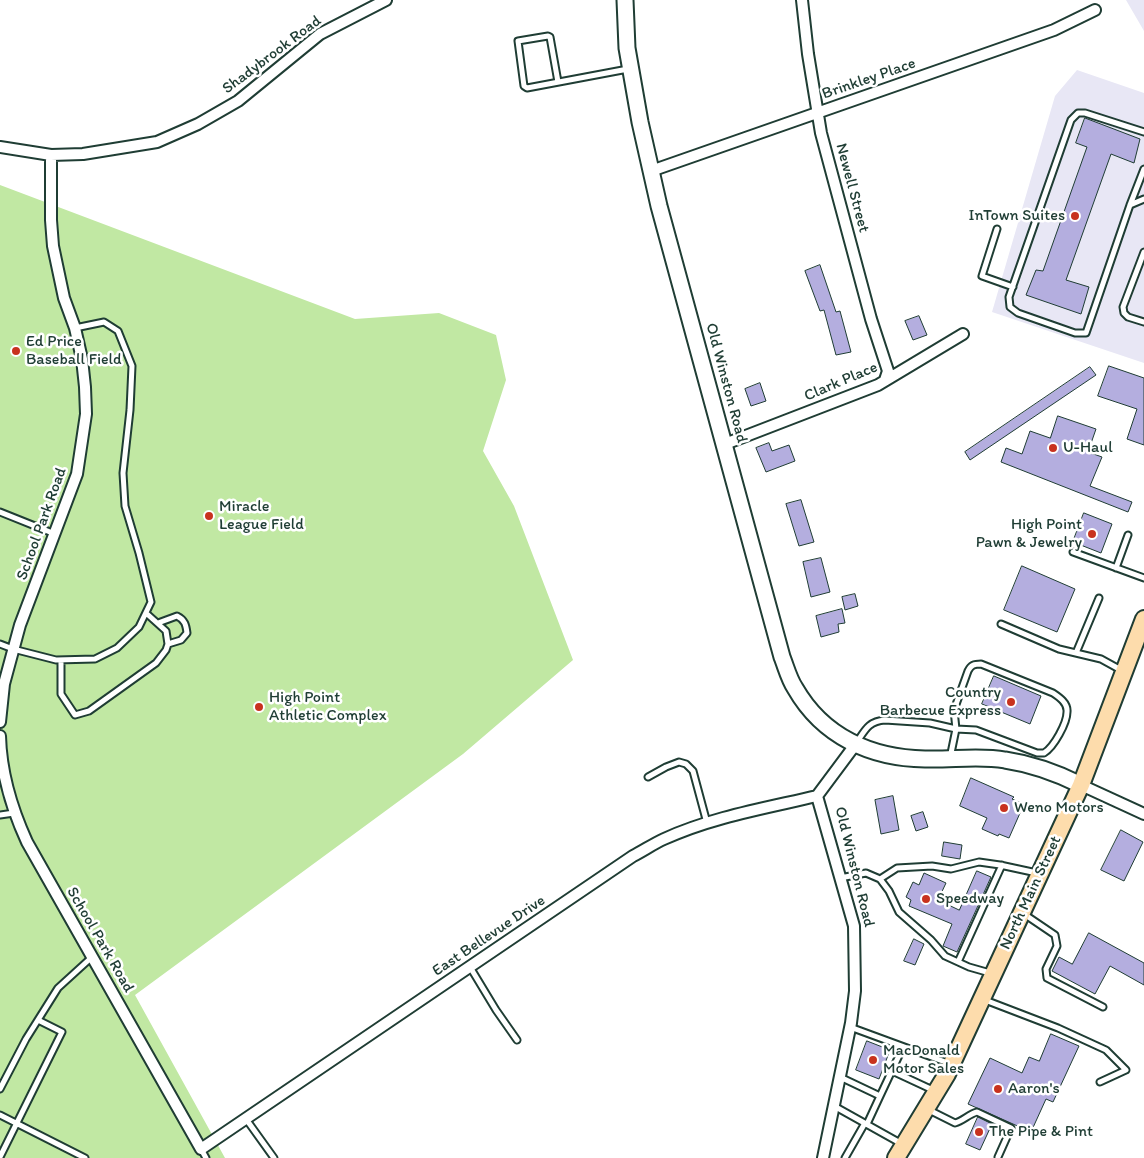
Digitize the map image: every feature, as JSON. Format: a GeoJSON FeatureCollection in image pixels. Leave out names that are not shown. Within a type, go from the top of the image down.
{"type":"FeatureCollection","features":[{"type":"Feature","properties":{"kind":"main road","name":"North Main Street"},"geometry":{"type":"LineString","coordinates":[[902,1151],[951,1064],[1081,785],[1144,619]]}},
{"type":"Feature","properties":{"kind":"street","name":"Shadybrook Road"},"geometry":{"type":"LineString","coordinates":[[0,147],[51,154],[83,154],[157,142],[198,124],[238,101],[320,34],[386,0]]}},
{"type":"Feature","properties":{"kind":"street","name":"Old Winston Road"},"geometry":{"type":"LineString","coordinates":[[625,0],[631,69],[640,122],[659,206],[782,656],[794,687],[809,709],[829,728],[855,745],[883,755],[926,759],[1004,759],[1061,775],[1081,785]]}},
{"type":"Feature","properties":{"kind":"street","name":"Newell Street"},"geometry":{"type":"LineString","coordinates":[[802,0],[808,54],[821,133],[871,319],[888,371],[885,380]]}},
{"type":"Feature","properties":{"kind":"street","name":"Brinkley Place"},"geometry":{"type":"LineString","coordinates":[[652,171],[1054,30],[1095,10]]}},
{"type":"Feature","properties":{"kind":"street","name":"School Park Road"},"geometry":{"type":"LineString","coordinates":[[0,722],[4,684],[20,626],[77,474],[86,414],[82,359],[64,298],[53,246],[51,154]]}},
{"type":"Feature","properties":{"kind":"street","name":"Clark Place"},"geometry":{"type":"LineString","coordinates":[[724,444],[878,385],[963,334]]}},
{"type":"Feature","properties":{"kind":"street","name":"School Park Road"},"geometry":{"type":"LineString","coordinates":[[0,736],[3,774],[9,800],[27,842],[204,1154]]}},
{"type":"Feature","properties":{"kind":"street","name":"Old Winston Road"},"geometry":{"type":"LineString","coordinates":[[823,1158],[850,1028],[855,991],[854,926],[817,796],[855,745]]}},
{"type":"Feature","properties":{"kind":"street"},"geometry":{"type":"LineString","coordinates":[[1081,785],[1144,814]]}},
{"type":"Feature","properties":{"kind":"street","name":"East Bellevue Drive"},"geometry":{"type":"LineString","coordinates":[[204,1154],[246,1119],[633,856],[663,840],[707,824],[817,796]]}},
{"type":"Feature","properties":{"kind":"lane"},"geometry":{"type":"LineString","coordinates":[[558,82],[550,37],[518,41],[524,86],[527,88],[631,69]]}},
{"type":"Feature","properties":{"kind":"lane"},"geometry":{"type":"LineString","coordinates":[[1144,132],[1085,113],[1078,113],[1071,120],[1012,287],[1009,297],[1010,307],[1018,313],[1075,333],[1086,333],[1144,169]]}},
{"type":"Feature","properties":{"kind":"lane"},"geometry":{"type":"LineString","coordinates":[[1130,205],[1144,199]]}},
{"type":"Feature","properties":{"kind":"lane"},"geometry":{"type":"LineString","coordinates":[[997,229],[982,276],[1012,287]]}},
{"type":"Feature","properties":{"kind":"lane"},"geometry":{"type":"LineString","coordinates":[[1144,252],[1123,307],[1124,313],[1128,317],[1144,322]]}},
{"type":"Feature","properties":{"kind":"lane"},"geometry":{"type":"LineString","coordinates":[[0,644],[56,660],[95,659],[117,648],[139,627],[151,602],[125,506],[123,481],[132,366],[118,331],[104,322],[74,328]]}},
{"type":"Feature","properties":{"kind":"lane"},"geometry":{"type":"LineString","coordinates":[[0,512],[56,534]]}},
{"type":"Feature","properties":{"kind":"lane"},"geometry":{"type":"LineString","coordinates":[[1116,568],[1128,535]]}},
{"type":"Feature","properties":{"kind":"lane"},"geometry":{"type":"LineString","coordinates":[[1073,552],[1144,578]]}},
{"type":"Feature","properties":{"kind":"lane"},"geometry":{"type":"LineString","coordinates":[[1076,653],[1099,598]]}},
{"type":"Feature","properties":{"kind":"lane"},"geometry":{"type":"LineString","coordinates":[[62,660],[61,694],[75,715],[89,711],[156,663],[166,650],[168,644],[166,631],[146,613]]}},
{"type":"Feature","properties":{"kind":"lane"},"geometry":{"type":"LineString","coordinates":[[158,623],[177,616],[182,618],[185,624],[187,633],[181,640],[168,644]]}},
{"type":"Feature","properties":{"kind":"lane"},"geometry":{"type":"LineString","coordinates":[[1001,624],[1059,649],[1100,659],[1124,672]]}},
{"type":"Feature","properties":{"kind":"lane"},"geometry":{"type":"LineString","coordinates":[[855,745],[866,728],[877,721],[930,723],[956,729],[976,730],[1037,753],[1044,753],[1056,742],[1068,712],[1064,702],[1053,693],[981,664],[974,664],[970,667],[954,710],[956,729],[950,758]]}},
{"type":"Feature","properties":{"kind":"lane"},"geometry":{"type":"LineString","coordinates":[[648,777],[679,762],[686,764],[693,771],[707,824]]}},
{"type":"Feature","properties":{"kind":"lane"},"geometry":{"type":"LineString","coordinates":[[0,816],[14,812]]}},
{"type":"Feature","properties":{"kind":"lane"},"geometry":{"type":"LineString","coordinates":[[880,879],[897,868],[932,866],[951,869],[979,862],[1040,874]]}},
{"type":"Feature","properties":{"kind":"lane"},"geometry":{"type":"LineString","coordinates":[[958,962],[1002,865]]}},
{"type":"Feature","properties":{"kind":"lane"},"geometry":{"type":"LineString","coordinates":[[840,878],[866,873],[880,879],[889,891],[899,912],[931,940],[944,956],[993,974]]}},
{"type":"Feature","properties":{"kind":"lane"},"geometry":{"type":"LineString","coordinates":[[1022,912],[1055,935],[1056,946],[1046,969],[1047,978],[1103,1007]]}},
{"type":"Feature","properties":{"kind":"lane"},"geometry":{"type":"LineString","coordinates":[[0,1089],[26,1039],[58,988],[92,957]]}},
{"type":"Feature","properties":{"kind":"lane"},"geometry":{"type":"LineString","coordinates":[[470,967],[517,1040]]}},
{"type":"Feature","properties":{"kind":"lane"},"geometry":{"type":"LineString","coordinates":[[982,999],[1058,1028],[1106,1050],[1126,1070],[1100,1082]]}},
{"type":"Feature","properties":{"kind":"lane"},"geometry":{"type":"LineString","coordinates":[[0,1157],[62,1032],[38,1020]]}},
{"type":"Feature","properties":{"kind":"lane"},"geometry":{"type":"LineString","coordinates":[[850,1028],[951,1064]]}},
{"type":"Feature","properties":{"kind":"lane"},"geometry":{"type":"LineString","coordinates":[[845,1158],[866,1124],[903,1047]]}},
{"type":"Feature","properties":{"kind":"lane"},"geometry":{"type":"LineString","coordinates":[[892,1071],[936,1092]]}},
{"type":"Feature","properties":{"kind":"lane"},"geometry":{"type":"LineString","coordinates":[[840,1077],[880,1096]]}},
{"type":"Feature","properties":{"kind":"lane"},"geometry":{"type":"LineString","coordinates":[[834,1106],[866,1124],[902,1151]]}},
{"type":"Feature","properties":{"kind":"lane"},"geometry":{"type":"LineString","coordinates":[[927,1109],[955,1123],[977,1112],[1011,1128],[998,1157]]}},
{"type":"Feature","properties":{"kind":"lane"},"geometry":{"type":"LineString","coordinates":[[0,1115],[85,1158]]}},
{"type":"Feature","properties":{"kind":"lane"},"geometry":{"type":"LineString","coordinates":[[246,1119],[274,1158]]}},
{"type":"Feature","properties":{"kind":"shaded area"},"geometry":{"type":"Polygon","coordinates":[[[1126,0],[1144,0],[1144,31],[1126,0]]]}},
{"type":"Feature","properties":{"kind":"shaded area"},"geometry":{"type":"Polygon","coordinates":[[[1077,70],[1144,93],[1144,363],[992,312],[1055,96],[1077,70]]]}},
{"type":"Feature","properties":{"kind":"green space","name":"High Point Athletic Complex"},"geometry":{"type":"Polygon","coordinates":[[[0,185],[355,319],[439,313],[496,335],[506,380],[483,451],[514,506],[573,660],[463,754],[135,995],[225,1158],[0,1158],[0,185]]]}},
{"type":"Feature","properties":{"kind":"building","name":"InTown Suites"},"geometry":{"type":"Polygon","coordinates":[[[1085,118],[1140,139],[1134,163],[1111,154],[1066,280],[1089,287],[1081,314],[1026,295],[1036,270],[1043,271],[1087,147],[1076,143],[1085,118]]]}},
{"type":"Feature","properties":{"kind":"building"},"geometry":{"type":"Polygon","coordinates":[[[820,265],[836,312],[840,311],[851,352],[836,355],[824,310],[820,311],[805,271],[820,265]]]}},
{"type":"Feature","properties":{"kind":"building"},"geometry":{"type":"Polygon","coordinates":[[[919,316],[927,335],[913,340],[905,321],[919,316]]]}},
{"type":"Feature","properties":{"kind":"building"},"geometry":{"type":"Polygon","coordinates":[[[1109,366],[1144,378],[1144,445],[1127,439],[1137,409],[1098,396],[1109,366]]]}},
{"type":"Feature","properties":{"kind":"building"},"geometry":{"type":"Polygon","coordinates":[[[1090,367],[1096,375],[970,460],[965,452],[1090,367]]]}},
{"type":"Feature","properties":{"kind":"building"},"geometry":{"type":"Polygon","coordinates":[[[760,383],[766,401],[751,406],[745,389],[760,383]]]}},
{"type":"Feature","properties":{"kind":"building"},"geometry":{"type":"Polygon","coordinates":[[[1058,416],[1096,429],[1088,452],[1102,457],[1090,486],[1132,502],[1128,512],[1001,462],[1006,448],[1022,454],[1030,431],[1050,438],[1058,416]]]}},
{"type":"Feature","properties":{"kind":"building"},"geometry":{"type":"Polygon","coordinates":[[[769,443],[772,451],[789,445],[795,461],[766,472],[756,448],[769,443]]]}},
{"type":"Feature","properties":{"kind":"building"},"geometry":{"type":"Polygon","coordinates":[[[801,500],[814,542],[799,546],[786,504],[801,500]]]}},
{"type":"Feature","properties":{"kind":"building"},"geometry":{"type":"Polygon","coordinates":[[[1084,513],[1112,524],[1101,553],[1073,542],[1084,513]]]}},
{"type":"Feature","properties":{"kind":"building"},"geometry":{"type":"Polygon","coordinates":[[[821,558],[830,592],[811,597],[803,562],[821,558]]]}},
{"type":"Feature","properties":{"kind":"building"},"geometry":{"type":"Polygon","coordinates":[[[1022,566],[1075,589],[1057,632],[1004,610],[1022,566]]]}},
{"type":"Feature","properties":{"kind":"building"},"geometry":{"type":"Polygon","coordinates":[[[855,594],[858,606],[845,610],[842,597],[855,594]]]}},
{"type":"Feature","properties":{"kind":"building"},"geometry":{"type":"Polygon","coordinates":[[[842,609],[845,623],[838,624],[839,632],[821,637],[816,616],[842,609]]]}},
{"type":"Feature","properties":{"kind":"building"},"geometry":{"type":"Polygon","coordinates":[[[994,676],[1041,696],[1030,724],[982,704],[994,676]]]}},
{"type":"Feature","properties":{"kind":"building"},"geometry":{"type":"Polygon","coordinates":[[[971,778],[1014,797],[1012,799],[1024,804],[1009,838],[999,834],[998,836],[982,829],[987,818],[960,806],[971,778]]]}},
{"type":"Feature","properties":{"kind":"building"},"geometry":{"type":"Polygon","coordinates":[[[893,796],[899,830],[881,834],[875,800],[893,796]]]}},
{"type":"Feature","properties":{"kind":"building"},"geometry":{"type":"Polygon","coordinates":[[[923,812],[928,827],[916,831],[911,816],[923,812]]]}},
{"type":"Feature","properties":{"kind":"building"},"geometry":{"type":"Polygon","coordinates":[[[1121,830],[1143,842],[1124,881],[1101,870],[1121,830]]]}},
{"type":"Feature","properties":{"kind":"building"},"geometry":{"type":"Polygon","coordinates":[[[944,842],[962,845],[960,859],[942,856],[944,842]]]}},
{"type":"Feature","properties":{"kind":"building"},"geometry":{"type":"Polygon","coordinates":[[[977,871],[991,877],[957,952],[943,946],[952,924],[909,906],[911,900],[906,897],[913,882],[919,885],[924,873],[946,883],[938,900],[959,910],[977,871]]]}},
{"type":"Feature","properties":{"kind":"building"},"geometry":{"type":"Polygon","coordinates":[[[1089,933],[1144,963],[1144,985],[1110,966],[1095,994],[1052,971],[1059,957],[1072,964],[1089,933]]]}},
{"type":"Feature","properties":{"kind":"building"},"geometry":{"type":"Polygon","coordinates":[[[914,939],[924,944],[915,965],[904,961],[914,939]]]}},
{"type":"Feature","properties":{"kind":"building"},"geometry":{"type":"Polygon","coordinates":[[[1051,1034],[1079,1046],[1053,1102],[1046,1099],[1031,1132],[968,1104],[990,1058],[1022,1073],[1029,1057],[1039,1061],[1051,1034]]]}},
{"type":"Feature","properties":{"kind":"building"},"geometry":{"type":"Polygon","coordinates":[[[867,1041],[890,1050],[879,1079],[856,1070],[867,1041]]]}},
{"type":"Feature","properties":{"kind":"building"},"geometry":{"type":"Polygon","coordinates":[[[978,1117],[992,1124],[980,1150],[966,1144],[978,1117]]]}},
{"type":"Feature","properties":{"kind":"place","name":"InTown Suites"},"geometry":{"type":"Point","coordinates":[1075,216]}},
{"type":"Feature","properties":{"kind":"place","name":"Ed Price Baseball Field"},"geometry":{"type":"Point","coordinates":[16,351]}},
{"type":"Feature","properties":{"kind":"place","name":"U-Haul"},"geometry":{"type":"Point","coordinates":[1053,448]}},
{"type":"Feature","properties":{"kind":"place","name":"Miracle League Field"},"geometry":{"type":"Point","coordinates":[209,516]}},
{"type":"Feature","properties":{"kind":"place","name":"High Point Pawn & Jewelry"},"geometry":{"type":"Point","coordinates":[1092,534]}},
{"type":"Feature","properties":{"kind":"place","name":"Country Barbecue Express"},"geometry":{"type":"Point","coordinates":[1011,702]}},
{"type":"Feature","properties":{"kind":"place","name":"High Point Athletic Complex"},"geometry":{"type":"Point","coordinates":[259,707]}},
{"type":"Feature","properties":{"kind":"place","name":"Weno Motors"},"geometry":{"type":"Point","coordinates":[1004,808]}},
{"type":"Feature","properties":{"kind":"place","name":"Speedway"},"geometry":{"type":"Point","coordinates":[926,899]}},
{"type":"Feature","properties":{"kind":"place","name":"MacDonald Motor Sales"},"geometry":{"type":"Point","coordinates":[873,1060]}},
{"type":"Feature","properties":{"kind":"place","name":"Aaron's"},"geometry":{"type":"Point","coordinates":[998,1089]}},
{"type":"Feature","properties":{"kind":"place","name":"The Pipe & Pint"},"geometry":{"type":"Point","coordinates":[979,1132]}}]}
